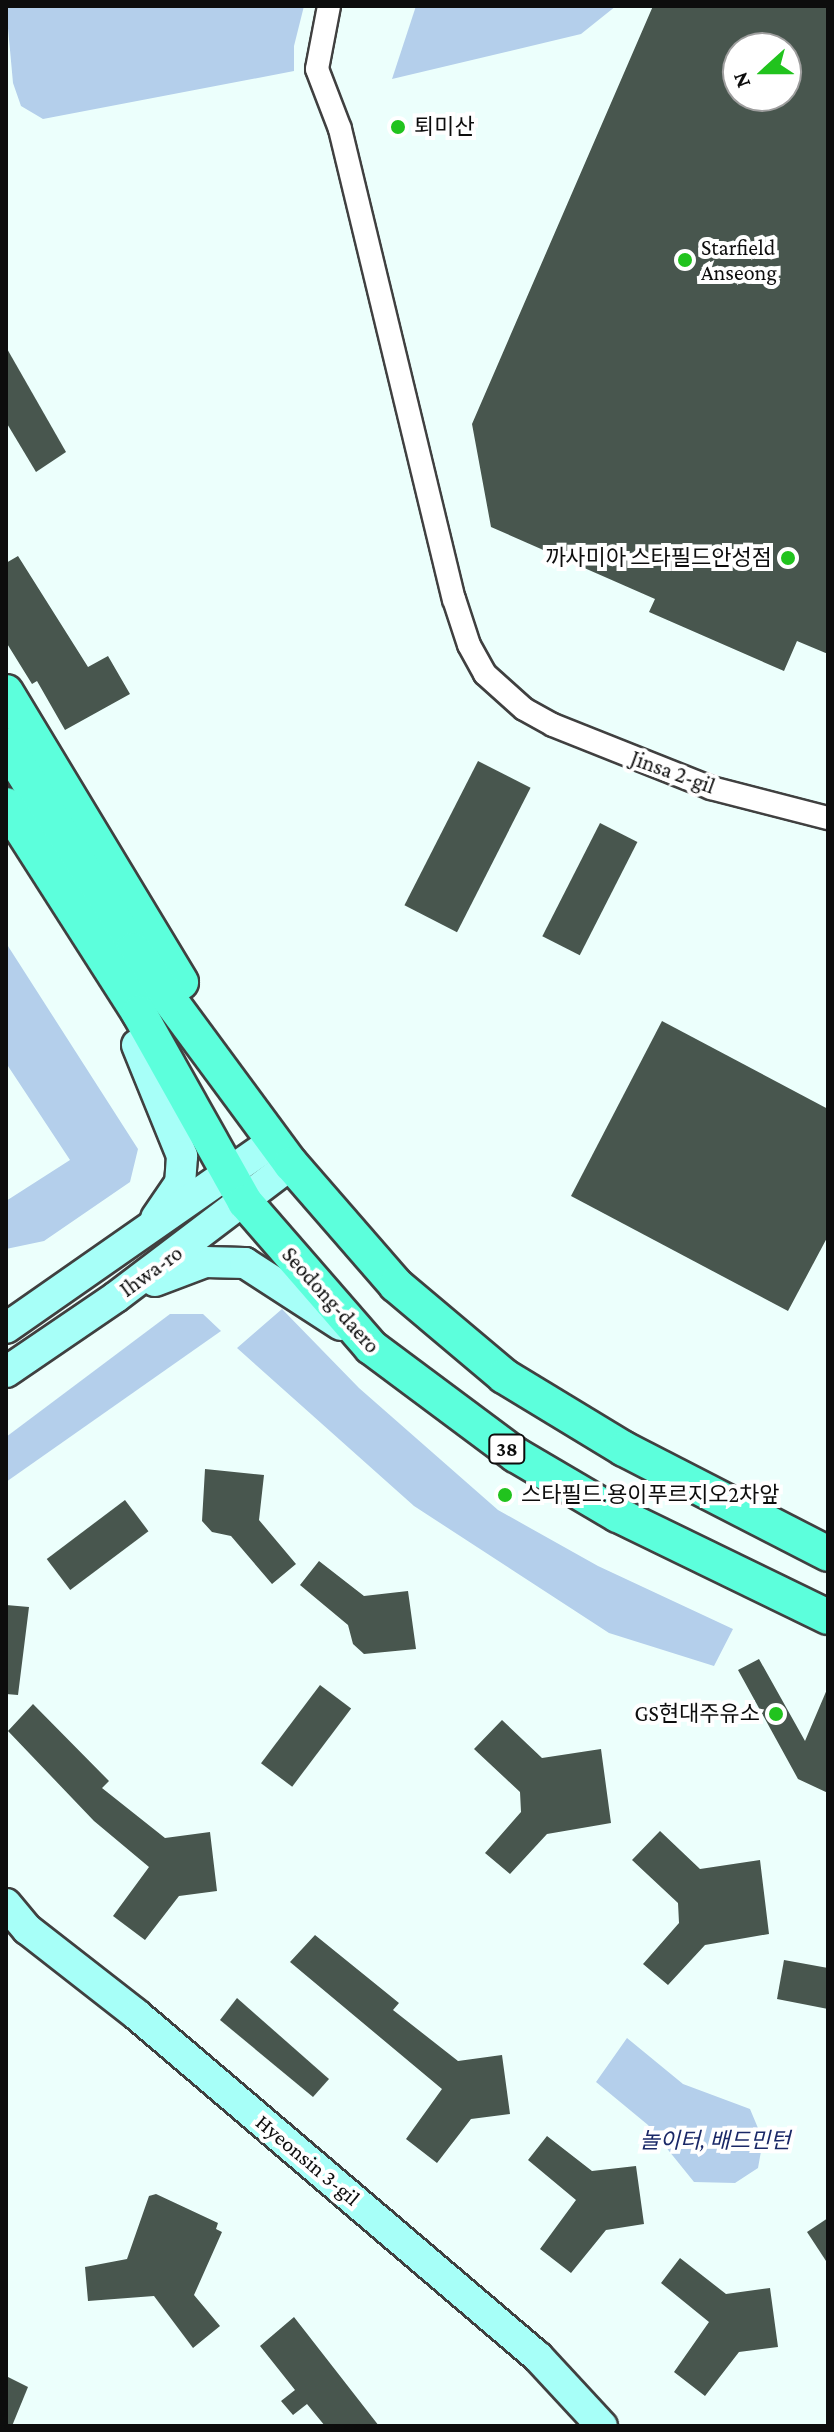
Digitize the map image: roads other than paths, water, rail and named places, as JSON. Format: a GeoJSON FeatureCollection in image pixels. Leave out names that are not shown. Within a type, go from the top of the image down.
{"type":"FeatureCollection","features":[{"type":"Feature","properties":{"kind":"main road"},"geometry":{"type":"LineString","coordinates":[[6,692],[283,1153]]}},
{"type":"Feature","properties":{"kind":"main road"},"geometry":{"type":"LineString","coordinates":[[6,745],[133,950],[283,1153],[396,1285],[504,1376],[624,1449],[828,1554]]}},
{"type":"Feature","properties":{"kind":"main road","name":"Seodong-daero"},"geometry":{"type":"LineString","coordinates":[[6,805],[139,1013],[231,1179],[371,1347],[516,1455],[618,1515],[828,1617]]}},
{"type":"Feature","properties":{"kind":"main road"},"geometry":{"type":"LineString","coordinates":[[6,843],[137,1045],[231,1179]]}},
{"type":"Feature","properties":{"kind":"street","name":"Jinsa 2-gil"},"geometry":{"type":"LineString","coordinates":[[329,6],[317,69],[340,129],[454,599],[469,645],[485,674],[524,709],[711,788],[828,818]]}},
{"type":"Feature","properties":{"kind":"street"},"geometry":{"type":"LineString","coordinates":[[134,1243],[168,1204],[180,1183],[182,1156],[137,1045]]}},
{"type":"Feature","properties":{"kind":"street"},"geometry":{"type":"LineString","coordinates":[[6,1328],[231,1179],[283,1153]]}},
{"type":"Feature","properties":{"kind":"street","name":"Ihwa-ro"},"geometry":{"type":"LineString","coordinates":[[6,1372],[116,1297],[231,1179]]}},
{"type":"Feature","properties":{"kind":"street"},"geometry":{"type":"LineString","coordinates":[[116,1297],[205,1262],[245,1263],[371,1347]]}},
{"type":"Feature","properties":{"kind":"street","name":"Hyeonsin 3-gil"},"geometry":{"type":"LineString","coordinates":[[6,1904],[27,1929],[137,2015],[538,2357],[602,2426]]}},
{"type":"Feature","properties":{"kind":"place","name":"퇴미산"},"geometry":{"type":"Point","coordinates":[398,127]}},
{"type":"Feature","properties":{"kind":"place","name":"Starfield Anseong"},"geometry":{"type":"Point","coordinates":[685,260]}},
{"type":"Feature","properties":{"kind":"place","name":"까사미아 스타필드안성점"},"geometry":{"type":"Point","coordinates":[788,558]}},
{"type":"Feature","properties":{"kind":"place","name":"스타필드.용이푸르지오2차앞"},"geometry":{"type":"Point","coordinates":[505,1495]}},
{"type":"Feature","properties":{"kind":"place","name":"GS현대주유소"},"geometry":{"type":"Point","coordinates":[776,1714]}},
{"type":"Feature","properties":{"kind":"park label","name":"놀이터, 배드민턴"},"geometry":{"type":"Point","coordinates":[715,2141]}}]}
